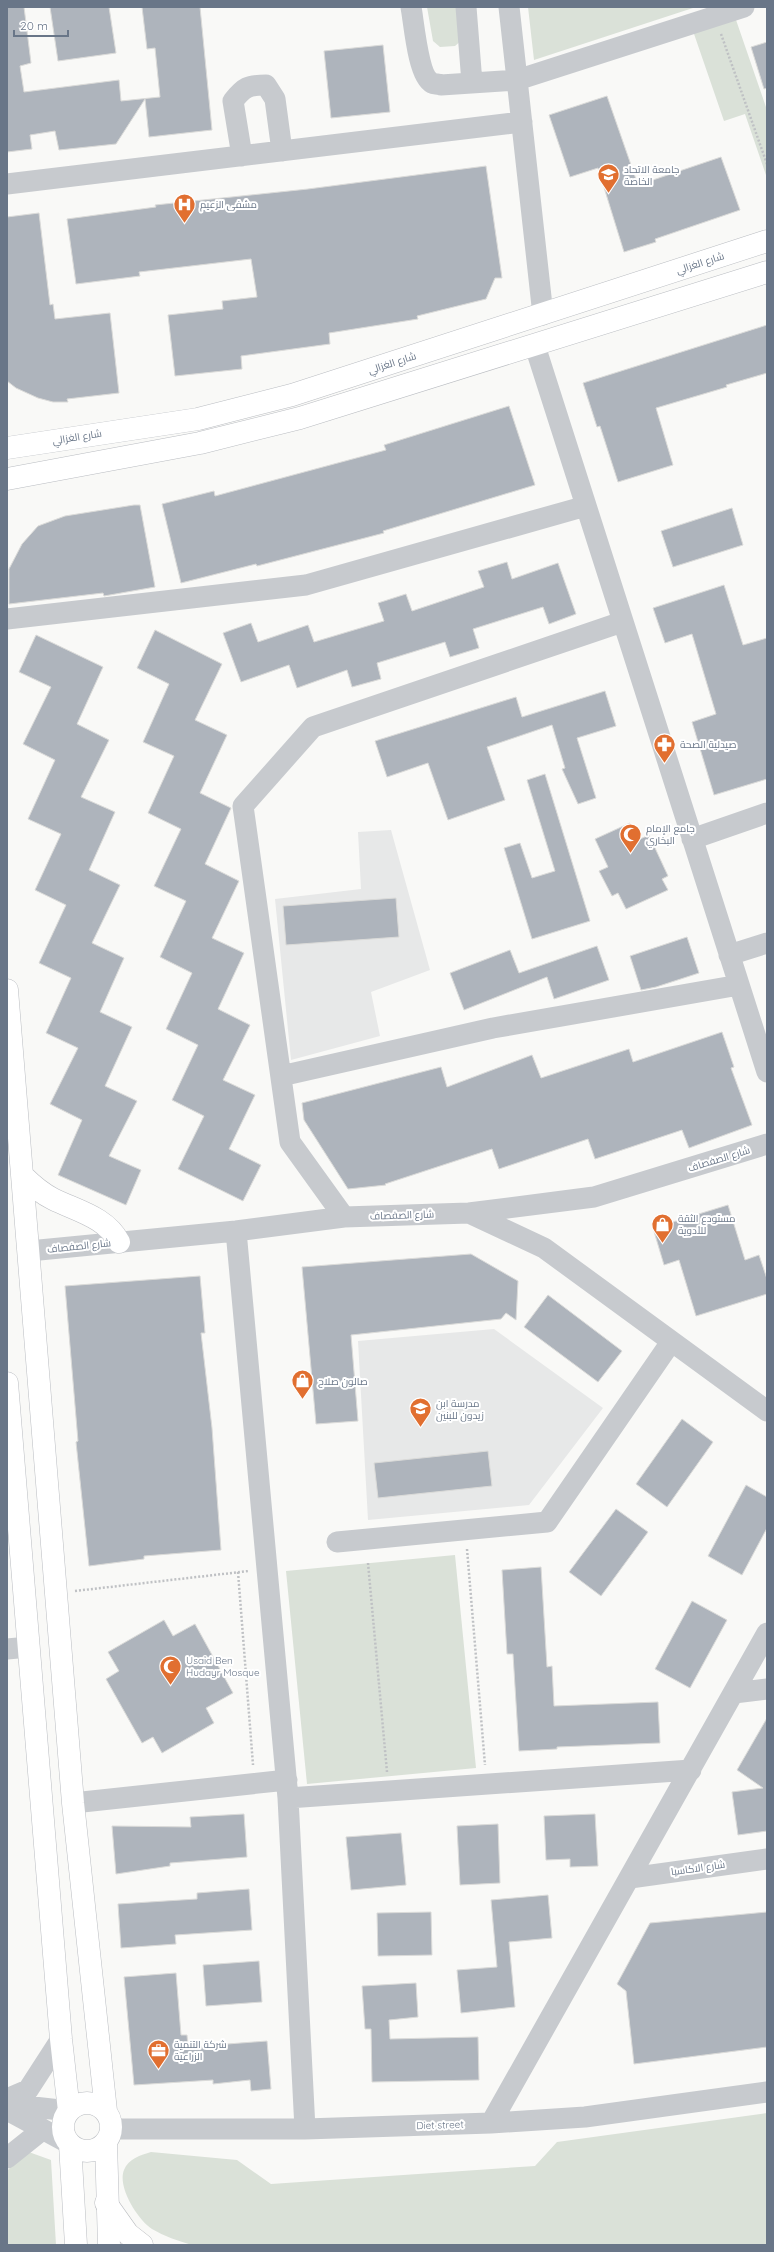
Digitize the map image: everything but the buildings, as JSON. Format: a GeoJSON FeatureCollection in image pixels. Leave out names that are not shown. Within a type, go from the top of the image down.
{"type":"FeatureCollection","features":[{"type":"Feature","properties":{"kind":"main road","name":"شارع الغزالي"},"geometry":{"type":"LineString","coordinates":[[7,448],[198,419],[292,395],[543,315],[767,241]]}},
{"type":"Feature","properties":{"kind":"main road"},"geometry":{"type":"LineString","coordinates":[[7,479],[200,443],[300,418],[535,346],[767,272]]}},
{"type":"Feature","properties":{"kind":"main road"},"geometry":{"type":"LineString","coordinates":[[7,990],[73,1804],[108,2127],[106,2203],[109,2245]]}},
{"type":"Feature","properties":{"kind":"main road"},"geometry":{"type":"LineString","coordinates":[[23,1176],[52,1199],[103,1223],[115,1235],[119,1242]]}},
{"type":"Feature","properties":{"kind":"main road"},"geometry":{"type":"LineString","coordinates":[[7,1383],[15,1560],[29,1647],[61,2038],[69,2111]]}},
{"type":"Feature","properties":{"kind":"main road"},"geometry":{"type":"LineString","coordinates":[[76,2245],[70,2144],[63,2132],[65,2117],[75,2106],[92,2103],[108,2127]]}},
{"type":"Feature","properties":{"kind":"main road"},"geometry":{"type":"LineString","coordinates":[[70,2144],[85,2151],[94,2150],[108,2127]]}},
{"type":"Feature","properties":{"kind":"main road"},"geometry":{"type":"LineString","coordinates":[[106,2203],[128,2234],[142,2245]]}},
{"type":"Feature","properties":{"kind":"street"},"geometry":{"type":"LineString","coordinates":[[411,7],[421,66],[426,77],[432,83],[441,84],[517,80],[744,7]]}},
{"type":"Feature","properties":{"kind":"street"},"geometry":{"type":"LineString","coordinates":[[466,7],[472,83]]}},
{"type":"Feature","properties":{"kind":"street"},"geometry":{"type":"LineString","coordinates":[[509,7],[543,315]]}},
{"type":"Feature","properties":{"kind":"street"},"geometry":{"type":"LineString","coordinates":[[242,156],[233,101],[240,92],[250,85],[266,85],[275,99],[282,151]]}},
{"type":"Feature","properties":{"kind":"street"},"geometry":{"type":"LineString","coordinates":[[7,184],[522,122]]}},
{"type":"Feature","properties":{"kind":"street"},"geometry":{"type":"LineString","coordinates":[[535,346],[767,1072]]}},
{"type":"Feature","properties":{"kind":"street"},"geometry":{"type":"LineString","coordinates":[[7,619],[306,585],[586,506]]}},
{"type":"Feature","properties":{"kind":"street"},"geometry":{"type":"LineString","coordinates":[[344,1217],[290,1142],[243,806],[313,727],[622,622]]}},
{"type":"Feature","properties":{"kind":"street"},"geometry":{"type":"LineString","coordinates":[[692,840],[767,813]]}},
{"type":"Feature","properties":{"kind":"street"},"geometry":{"type":"LineString","coordinates":[[729,955],[767,943]]}},
{"type":"Feature","properties":{"kind":"street"},"geometry":{"type":"LineString","coordinates":[[281,1076],[493,1028],[740,985]]}},
{"type":"Feature","properties":{"kind":"street","name":"شارع الصفصاف"},"geometry":{"type":"LineString","coordinates":[[29,1251],[236,1231],[344,1217],[469,1213],[594,1197],[767,1144]]}},
{"type":"Feature","properties":{"kind":"street"},"geometry":{"type":"LineString","coordinates":[[469,1213],[544,1248],[767,1411]]}},
{"type":"Feature","properties":{"kind":"street"},"geometry":{"type":"LineString","coordinates":[[236,1231],[288,1789],[305,2129]]}},
{"type":"Feature","properties":{"kind":"street"},"geometry":{"type":"LineString","coordinates":[[337,1542],[547,1522],[671,1342]]}},
{"type":"Feature","properties":{"kind":"street"},"geometry":{"type":"LineString","coordinates":[[491,2124],[767,1633]]}},
{"type":"Feature","properties":{"kind":"street"},"geometry":{"type":"LineString","coordinates":[[7,1649],[29,1647]]}},
{"type":"Feature","properties":{"kind":"street"},"geometry":{"type":"LineString","coordinates":[[734,1693],[767,1688]]}},
{"type":"Feature","properties":{"kind":"street"},"geometry":{"type":"LineString","coordinates":[[73,1804],[254,1784],[288,1789],[389,1791],[691,1770]]}},
{"type":"Feature","properties":{"kind":"street","name":"شارع الاكاسيا"},"geometry":{"type":"LineString","coordinates":[[630,1878],[767,1859]]}},
{"type":"Feature","properties":{"kind":"street"},"geometry":{"type":"LineString","coordinates":[[7,2099],[28,2090],[61,2038]]}},
{"type":"Feature","properties":{"kind":"street","name":"Diet street"},"geometry":{"type":"LineString","coordinates":[[108,2127],[305,2129],[491,2124],[585,2117],[767,2092]]}},
{"type":"Feature","properties":{"kind":"street"},"geometry":{"type":"LineString","coordinates":[[7,2104],[69,2111]]}},
{"type":"Feature","properties":{"kind":"street"},"geometry":{"type":"LineString","coordinates":[[7,2110],[70,2144]]}},
{"type":"Feature","properties":{"kind":"street"},"geometry":{"type":"LineString","coordinates":[[7,2158],[42,2130]]}},
{"type":"Feature","properties":{"kind":"path"},"geometry":{"type":"LineString","coordinates":[[715,16],[767,164]]}},
{"type":"Feature","properties":{"kind":"path"},"geometry":{"type":"LineString","coordinates":[[466,1530],[487,1784]]}},
{"type":"Feature","properties":{"kind":"path"},"geometry":{"type":"LineString","coordinates":[[368,1563],[389,1791]]}},
{"type":"Feature","properties":{"kind":"path"},"geometry":{"type":"LineString","coordinates":[[56,1593],[268,1569]]}},
{"type":"Feature","properties":{"kind":"path"},"geometry":{"type":"LineString","coordinates":[[238,1572],[254,1784]]}},
{"type":"Feature","properties":{"kind":"shaded area"},"geometry":{"type":"Polygon","coordinates":[[[427,7],[459,7],[463,39],[455,46],[440,47],[433,41],[427,7]]]}},
{"type":"Feature","properties":{"kind":"shaded area"},"geometry":{"type":"Polygon","coordinates":[[[528,7],[696,7],[534,60],[528,7]]]}},
{"type":"Feature","properties":{"kind":"shaded area"},"geometry":{"type":"Polygon","coordinates":[[[735,17],[767,110],[767,178],[745,114],[724,121],[693,31],[735,17]]]}},
{"type":"Feature","properties":{"kind":"shaded area"},"geometry":{"type":"Polygon","coordinates":[[[391,830],[430,970],[371,992],[380,1036],[291,1060],[275,899],[361,889],[358,832],[391,830]]]}},
{"type":"Feature","properties":{"kind":"shaded area"},"geometry":{"type":"Polygon","coordinates":[[[494,1329],[603,1408],[529,1505],[368,1520],[358,1341],[494,1329]]]}},
{"type":"Feature","properties":{"kind":"shaded area"},"geometry":{"type":"Polygon","coordinates":[[[455,1555],[476,1768],[307,1784],[286,1571],[455,1555]]]}},
{"type":"Feature","properties":{"kind":"shaded area"},"geometry":{"type":"Polygon","coordinates":[[[767,2113],[767,2245],[192,2245],[161,2234],[146,2225],[135,2211],[123,2185],[124,2170],[128,2163],[139,2156],[151,2152],[237,2160],[271,2184],[535,2166],[557,2142],[767,2113]]]}},
{"type":"Feature","properties":{"kind":"shaded area"},"geometry":{"type":"Polygon","coordinates":[[[26,2151],[51,2160],[56,2245],[7,2245],[7,2171],[26,2151]]]}},
{"type":"Feature","properties":{"kind":"place","name":"جامعة الاتحاد الخاصة"},"geometry":{"type":"Point","coordinates":[608,194]}},
{"type":"Feature","properties":{"kind":"place","name":"مشفى الزعيم"},"geometry":{"type":"Point","coordinates":[185,224]}},
{"type":"Feature","properties":{"kind":"place","name":"صيدلية الصحة"},"geometry":{"type":"Point","coordinates":[665,764]}},
{"type":"Feature","properties":{"kind":"place","name":"جامع الإمام البخاري"},"geometry":{"type":"Point","coordinates":[630,854]}},
{"type":"Feature","properties":{"kind":"place","name":"مستودع الثقة للأدوية"},"geometry":{"type":"Point","coordinates":[663,1244]}},
{"type":"Feature","properties":{"kind":"place","name":"صالون صلاح"},"geometry":{"type":"Point","coordinates":[303,1400]}},
{"type":"Feature","properties":{"kind":"place","name":"مدرسة ابن زيدون للبنين"},"geometry":{"type":"Point","coordinates":[421,1428]}},
{"type":"Feature","properties":{"kind":"place","name":"Usaid Ben Hudayr Mosque"},"geometry":{"type":"Point","coordinates":[170,1686]}},
{"type":"Feature","properties":{"kind":"place","name":"شركة التنمية الزراعية"},"geometry":{"type":"Point","coordinates":[159,2070]}}]}
